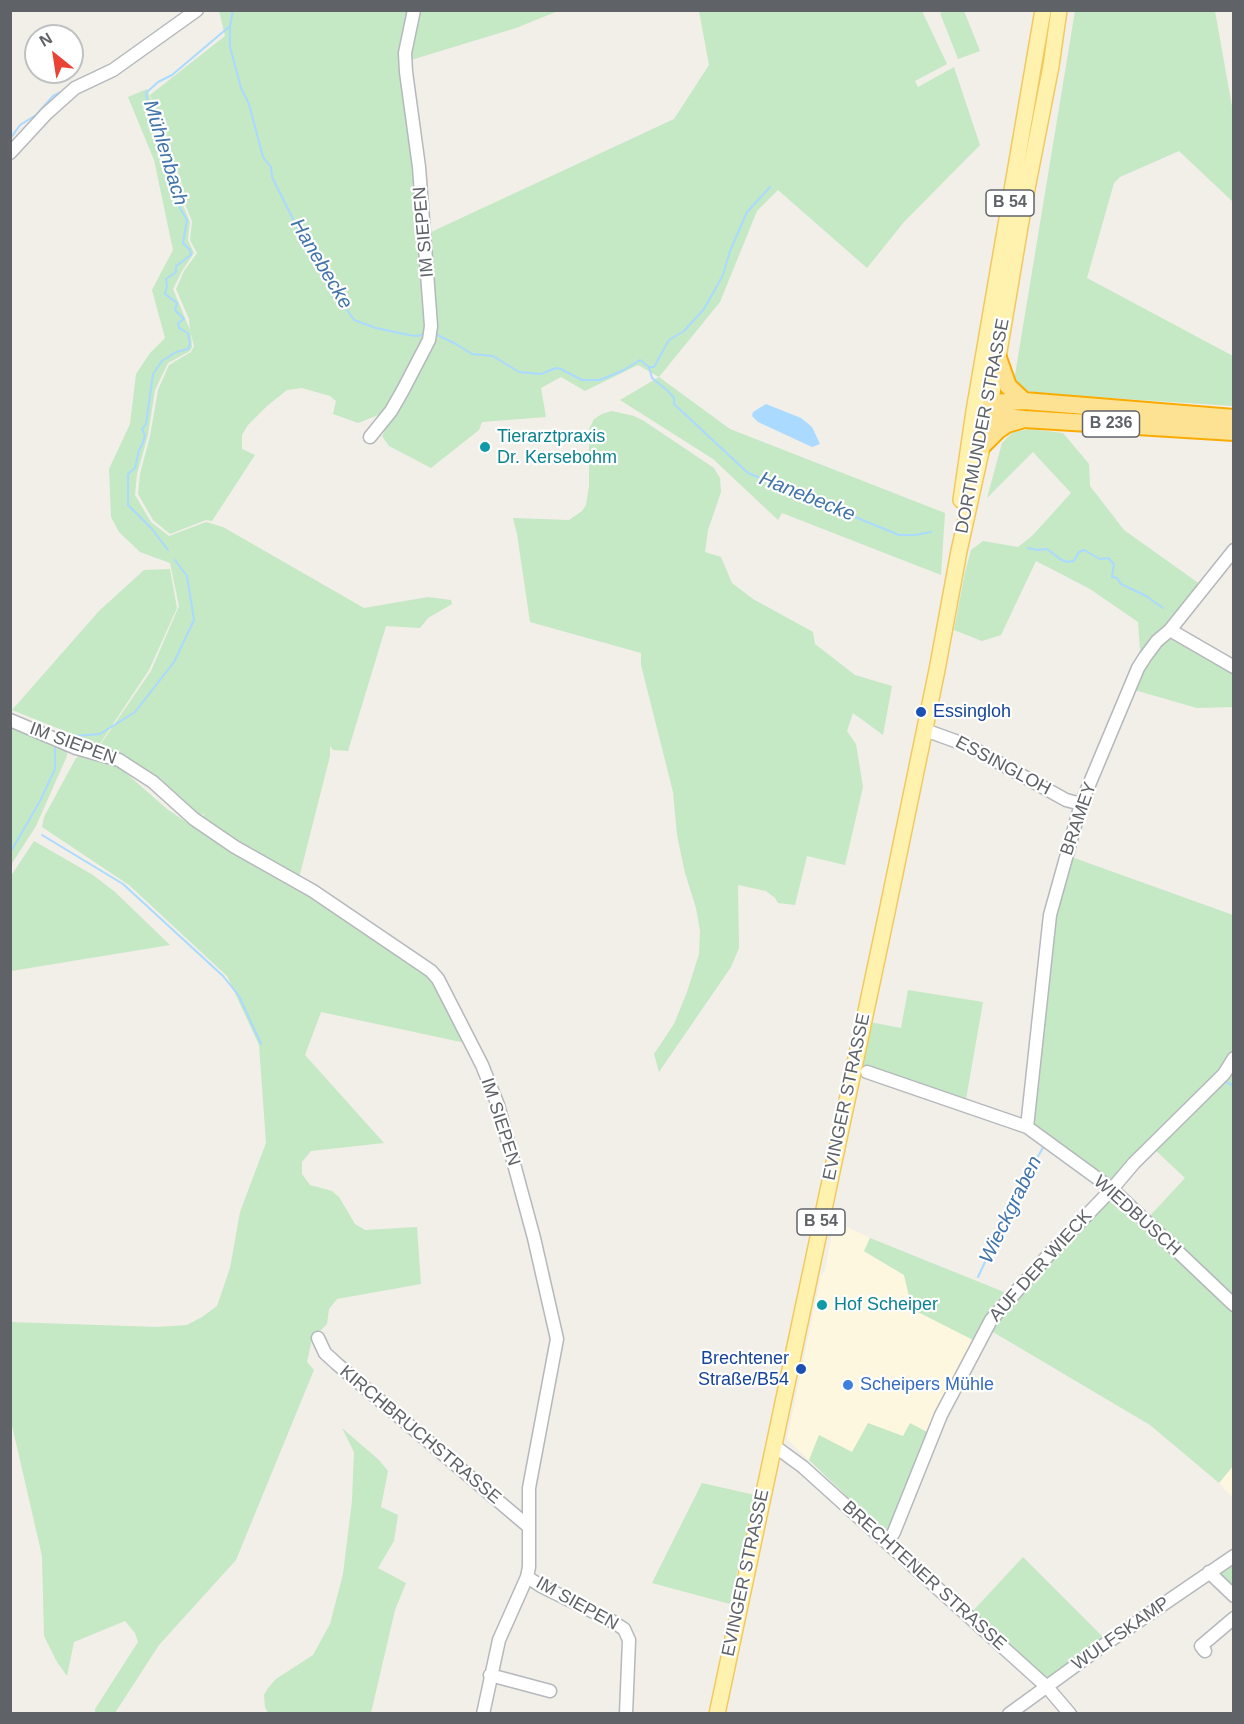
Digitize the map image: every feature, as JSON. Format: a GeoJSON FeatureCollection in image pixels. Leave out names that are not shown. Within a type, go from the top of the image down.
{"type":"FeatureCollection","features":[{"type":"Feature","properties":{"kind":"highway"},"geometry":{"type":"LineString","coordinates":[[998,358],[1008,386],[1024,401]]}},
{"type":"Feature","properties":{"kind":"highway","name":"B 236"},"geometry":{"type":"LineString","coordinates":[[982,406],[1024,401],[1233,418]]}},
{"type":"Feature","properties":{"kind":"highway","name":"B 236"},"geometry":{"type":"LineString","coordinates":[[982,406],[1024,419],[1233,432]]}},
{"type":"Feature","properties":{"kind":"highway"},"geometry":{"type":"LineString","coordinates":[[982,446],[1007,424],[1024,419]]}},
{"type":"Feature","properties":{"kind":"main road","name":"DORTMUNDER STRASSE"},"geometry":{"type":"LineString","coordinates":[[959,551],[959,516],[982,406],[1043,10]]}},
{"type":"Feature","properties":{"kind":"main road","name":"DORTMUNDER STRASSE"},"geometry":{"type":"LineString","coordinates":[[959,551],[982,446],[982,406],[998,358],[1059,10]]}},
{"type":"Feature","properties":{"kind":"main road","name":"EVINGER STRASSE"},"geometry":{"type":"LineString","coordinates":[[717,1713],[924,730],[959,551]]}},
{"type":"Feature","properties":{"kind":"street"},"geometry":{"type":"LineString","coordinates":[[10,153],[75,87],[113,70],[197,10]]}},
{"type":"Feature","properties":{"kind":"street","name":"IM SIEPEN"},"geometry":{"type":"LineString","coordinates":[[369,437],[391,411],[403,390],[429,340],[431,326],[419,167],[405,53],[414,10]]}},
{"type":"Feature","properties":{"kind":"street","name":"BRAMEY"},"geometry":{"type":"LineString","coordinates":[[1027,1127],[1050,915],[1081,804],[1138,668],[1157,641],[1170,630],[1233,550]]}},
{"type":"Feature","properties":{"kind":"street"},"geometry":{"type":"LineString","coordinates":[[1170,630],[1233,667]]}},
{"type":"Feature","properties":{"kind":"street","name":"IM SIEPEN"},"geometry":{"type":"LineString","coordinates":[[10,720],[76,748],[119,760],[153,782],[194,819],[235,847],[313,891],[431,971],[438,979],[482,1065],[498,1105],[554,1318],[557,1345],[529,1488],[530,1558],[527,1577],[624,1629],[629,1641],[626,1713]]}},
{"type":"Feature","properties":{"kind":"street","name":"ESSINGLOH"},"geometry":{"type":"LineString","coordinates":[[924,730],[969,746],[1066,800],[1081,804]]}},
{"type":"Feature","properties":{"kind":"street","name":"AUF DER WIECK"},"geometry":{"type":"LineString","coordinates":[[887,1543],[894,1532],[941,1414],[991,1320],[1134,1163],[1224,1074],[1233,1058]]}},
{"type":"Feature","properties":{"kind":"street","name":"WIEDBUSCH"},"geometry":{"type":"LineString","coordinates":[[867,1072],[1027,1127],[1112,1189],[1233,1305]]}},
{"type":"Feature","properties":{"kind":"street","name":"KIRCHBRUCHSTRASSE"},"geometry":{"type":"LineString","coordinates":[[318,1338],[325,1353],[337,1364],[529,1527]]}},
{"type":"Feature","properties":{"kind":"street","name":"BRECHTENER STRASSE"},"geometry":{"type":"LineString","coordinates":[[773,1445],[802,1467],[1056,1695],[1070,1713]]}},
{"type":"Feature","properties":{"kind":"street","name":"WULFSKAMP"},"geometry":{"type":"LineString","coordinates":[[1009,1713],[1233,1556]]}},
{"type":"Feature","properties":{"kind":"street"},"geometry":{"type":"LineString","coordinates":[[1209,1572],[1233,1596]]}},
{"type":"Feature","properties":{"kind":"street"},"geometry":{"type":"LineString","coordinates":[[483,1713],[501,1634],[527,1577]]}},
{"type":"Feature","properties":{"kind":"street"},"geometry":{"type":"LineString","coordinates":[[1205,1651],[1201,1646],[1233,1618]]}},
{"type":"Feature","properties":{"kind":"street"},"geometry":{"type":"LineString","coordinates":[[490,1675],[550,1691]]}},
{"type":"Feature","properties":{"kind":"shaded area"},"geometry":{"type":"Polygon","coordinates":[[[834,1221],[870,1238],[864,1252],[904,1275],[912,1309],[973,1340],[929,1433],[903,1437],[852,1452],[819,1435],[809,1460],[787,1439],[834,1221]]]}},
{"type":"Feature","properties":{"kind":"shaded area"},"geometry":{"type":"Polygon","coordinates":[[[1233,1466],[1233,1498],[1219,1483],[1233,1466]]]}},
{"type":"Feature","properties":{"kind":"green space"},"geometry":{"type":"Polygon","coordinates":[[[950,10],[964,11],[980,51],[958,59],[940,13],[950,10]]]}},
{"type":"Feature","properties":{"kind":"green space"},"geometry":{"type":"Polygon","coordinates":[[[219,11],[410,11],[405,35],[427,329],[424,342],[386,412],[358,423],[333,414],[336,401],[330,396],[302,388],[287,390],[248,425],[242,435],[242,449],[255,455],[212,521],[206,520],[170,534],[153,520],[138,494],[140,474],[150,436],[158,390],[169,365],[191,352],[194,346],[191,334],[190,351],[168,363],[155,390],[148,435],[137,474],[135,495],[151,522],[169,536],[206,522],[223,527],[364,608],[428,597],[451,600],[452,604],[428,618],[420,628],[386,626],[348,751],[333,750],[330,746],[330,756],[299,878],[232,843],[201,818],[205,814],[197,816],[124,757],[100,745],[151,671],[179,606],[170,563],[140,552],[119,532],[111,517],[109,469],[130,424],[136,374],[150,353],[165,338],[152,290],[173,250],[154,160],[128,97],[147,89],[181,184],[182,203],[190,222],[188,240],[194,253],[173,289],[190,330],[189,319],[176,289],[184,271],[197,253],[190,240],[192,221],[184,202],[182,184],[150,95],[225,36],[219,11]]]}},
{"type":"Feature","properties":{"kind":"green space"},"geometry":{"type":"Polygon","coordinates":[[[417,11],[558,11],[516,28],[411,60],[417,11]]]}},
{"type":"Feature","properties":{"kind":"green space"},"geometry":{"type":"Polygon","coordinates":[[[699,11],[922,11],[947,64],[915,81],[918,87],[954,67],[980,145],[904,222],[867,268],[778,190],[757,211],[720,302],[659,377],[638,365],[585,391],[561,377],[541,388],[546,417],[482,422],[479,430],[431,468],[389,446],[382,436],[429,348],[429,233],[674,119],[709,65],[699,11]]]}},
{"type":"Feature","properties":{"kind":"green space"},"geometry":{"type":"Polygon","coordinates":[[[1075,11],[1215,11],[1233,112],[1233,202],[1179,151],[1120,177],[1114,183],[1087,278],[1233,356],[1233,406],[1046,394],[1020,390],[1014,381],[1075,11]]]}},
{"type":"Feature","properties":{"kind":"green space"},"geometry":{"type":"Polygon","coordinates":[[[659,377],[730,429],[945,513],[941,575],[782,513],[778,520],[713,459],[620,400],[659,377]]]}},
{"type":"Feature","properties":{"kind":"green space"},"geometry":{"type":"Polygon","coordinates":[[[612,411],[644,421],[714,468],[720,478],[721,492],[708,530],[705,552],[721,557],[732,583],[753,599],[813,632],[815,644],[855,675],[892,686],[883,735],[853,713],[847,731],[856,744],[863,787],[845,865],[807,856],[795,905],[778,903],[766,891],[738,885],[739,948],[731,967],[659,1072],[654,1054],[674,1024],[687,992],[699,954],[700,931],[696,908],[685,873],[677,835],[673,792],[641,665],[641,653],[530,622],[513,518],[569,520],[582,511],[586,505],[589,486],[589,429],[594,419],[612,411]]]}},
{"type":"Feature","properties":{"kind":"green space"},"geometry":{"type":"Polygon","coordinates":[[[1030,429],[1063,433],[1089,464],[1090,486],[1124,530],[1204,587],[1170,630],[1233,667],[1233,707],[1197,708],[1131,689],[1140,650],[1138,622],[1090,589],[1036,561],[1001,635],[982,641],[954,630],[971,550],[983,541],[1018,547],[1032,536],[1071,493],[1033,452],[987,498],[1002,443],[1013,432],[1030,429]]]}},
{"type":"Feature","properties":{"kind":"green space"},"geometry":{"type":"Polygon","coordinates":[[[170,569],[177,608],[149,670],[99,745],[12,710],[99,611],[144,570],[170,569]]]}},
{"type":"Feature","properties":{"kind":"green space"},"geometry":{"type":"Polygon","coordinates":[[[11,725],[57,744],[67,752],[67,756],[36,826],[11,865],[11,725]]]}},
{"type":"Feature","properties":{"kind":"green space"},"geometry":{"type":"Polygon","coordinates":[[[80,756],[101,759],[119,767],[167,809],[195,828],[279,880],[297,886],[428,972],[470,1044],[321,1012],[305,1055],[384,1143],[311,1151],[302,1162],[302,1174],[310,1185],[332,1191],[339,1197],[355,1224],[365,1230],[417,1227],[421,1284],[337,1299],[329,1309],[327,1324],[312,1339],[307,1362],[314,1370],[236,1560],[159,1645],[115,1713],[95,1713],[95,1709],[138,1642],[135,1633],[125,1621],[74,1642],[67,1676],[44,1636],[42,1556],[11,1421],[10,1322],[157,1327],[187,1325],[202,1317],[217,1306],[230,1268],[240,1212],[266,1143],[259,1045],[227,976],[129,885],[42,827],[44,817],[76,758],[80,756]]]}},
{"type":"Feature","properties":{"kind":"green space"},"geometry":{"type":"Polygon","coordinates":[[[34,841],[93,875],[115,892],[170,945],[11,971],[11,876],[34,841]]]}},
{"type":"Feature","properties":{"kind":"green space"},"geometry":{"type":"Polygon","coordinates":[[[1066,855],[1233,915],[1233,1466],[1219,1483],[1150,1425],[988,1329],[1112,1189],[1031,1132],[1050,915],[1066,855]],[[1151,1146],[1112,1189],[1146,1220],[1185,1178],[1151,1146]]]}},
{"type":"Feature","properties":{"kind":"green space"},"geometry":{"type":"Polygon","coordinates":[[[908,990],[983,1002],[965,1105],[855,1070],[864,1021],[901,1028],[908,990]]]}},
{"type":"Feature","properties":{"kind":"green space"},"geometry":{"type":"Polygon","coordinates":[[[870,1238],[1009,1294],[973,1340],[912,1309],[904,1275],[864,1251],[870,1238]]]}},
{"type":"Feature","properties":{"kind":"green space"},"geometry":{"type":"Polygon","coordinates":[[[868,1423],[903,1436],[910,1423],[929,1433],[891,1529],[887,1532],[884,1532],[809,1460],[819,1435],[852,1452],[868,1423]]]}},
{"type":"Feature","properties":{"kind":"green space"},"geometry":{"type":"Polygon","coordinates":[[[342,1428],[379,1460],[388,1471],[381,1507],[398,1515],[394,1541],[378,1568],[406,1583],[395,1610],[371,1713],[268,1713],[264,1695],[268,1688],[276,1679],[313,1655],[330,1624],[343,1574],[352,1501],[354,1452],[342,1428]]]}},
{"type":"Feature","properties":{"kind":"green space"},"geometry":{"type":"Polygon","coordinates":[[[702,1483],[755,1495],[730,1604],[652,1583],[702,1483]]]}},
{"type":"Feature","properties":{"kind":"green space"},"geometry":{"type":"Polygon","coordinates":[[[1023,1557],[1108,1642],[1047,1687],[971,1613],[1023,1557]]]}},
{"type":"Feature","properties":{"kind":"green space"},"geometry":{"type":"Polygon","coordinates":[[[1233,1557],[1233,1591],[1213,1571],[1233,1557]]]}},
{"type":"Feature","properties":{"kind":"water"},"geometry":{"type":"Polygon","coordinates":[[[766,404],[801,418],[812,427],[820,444],[812,447],[758,422],[752,416],[753,412],[766,404]]]}},
{"type":"Feature","properties":{"kind":"waterway","name":"Mühlenbach"},"geometry":{"type":"LineString","coordinates":[[168,550],[152,529],[128,505],[128,474],[135,468],[143,443],[145,435],[142,429],[146,424],[153,374],[162,361],[176,352],[188,349],[190,344],[188,333],[179,328],[178,323],[184,319],[175,310],[177,303],[165,294],[166,279],[176,272],[176,266],[191,255],[190,250],[183,243],[187,220],[177,203],[178,187],[167,162],[166,149],[151,123],[146,93],[158,82],[172,75],[230,26],[233,10]]}},
{"type":"Feature","properties":{"kind":"waterway","name":"Hanebecke"},"geometry":{"type":"LineString","coordinates":[[230,26],[230,47],[241,88],[249,104],[263,157],[271,167],[272,177],[329,284],[354,320],[376,328],[409,335],[427,334]]}},
{"type":"Feature","properties":{"kind":"waterway"},"geometry":{"type":"LineString","coordinates":[[10,139],[20,125],[36,115],[53,96],[63,91]]}},
{"type":"Feature","properties":{"kind":"waterway"},"geometry":{"type":"LineString","coordinates":[[649,367],[654,367],[669,340],[684,331],[704,309],[723,275],[730,251],[747,212],[770,187]]}},
{"type":"Feature","properties":{"kind":"waterway","name":"Hanebecke"},"geometry":{"type":"LineString","coordinates":[[435,334],[472,354],[493,356],[519,372],[541,374],[556,368],[582,380],[600,380],[640,360],[649,367],[652,378],[674,398],[674,404],[748,473],[899,535],[931,532]]}},
{"type":"Feature","properties":{"kind":"waterway","name":"Hanebecke"},"geometry":{"type":"LineString","coordinates":[[1028,548],[1047,549],[1067,562],[1074,561],[1079,552],[1084,550],[1100,559],[1108,558],[1114,564],[1112,577],[1163,608]]}},
{"type":"Feature","properties":{"kind":"waterway","name":"Mühlenbach"},"geometry":{"type":"LineString","coordinates":[[60,737],[61,734],[76,736],[100,734],[135,712],[174,662],[194,620],[187,576],[175,560]]}},
{"type":"Feature","properties":{"kind":"waterway","name":"Mühlenbach"},"geometry":{"type":"LineString","coordinates":[[10,853],[40,801],[55,769],[55,744]]}},
{"type":"Feature","properties":{"kind":"waterway"},"geometry":{"type":"LineString","coordinates":[[42,835],[123,884],[223,976],[239,996],[261,1044]]}},
{"type":"Feature","properties":{"kind":"waterway"},"geometry":{"type":"LineString","coordinates":[[1224,1081],[1234,1086]]}},
{"type":"Feature","properties":{"kind":"waterway","name":"Wieckgraben"},"geometry":{"type":"LineString","coordinates":[[978,1277],[1019,1189],[1044,1146]]}},
{"type":"Feature","properties":{"kind":"place","name":"Tierarztpraxis Dr. Kersebohm"},"geometry":{"type":"Point","coordinates":[485,447]}},
{"type":"Feature","properties":{"kind":"place","name":"Essingloh"},"geometry":{"type":"Point","coordinates":[921,712]}},
{"type":"Feature","properties":{"kind":"place","name":"Hof Scheiper"},"geometry":{"type":"Point","coordinates":[822,1305]}},
{"type":"Feature","properties":{"kind":"place","name":"Brechtener Straße/B54"},"geometry":{"type":"Point","coordinates":[801,1369]}},
{"type":"Feature","properties":{"kind":"place","name":"Scheipers Mühle"},"geometry":{"type":"Point","coordinates":[848,1385]}}]}
